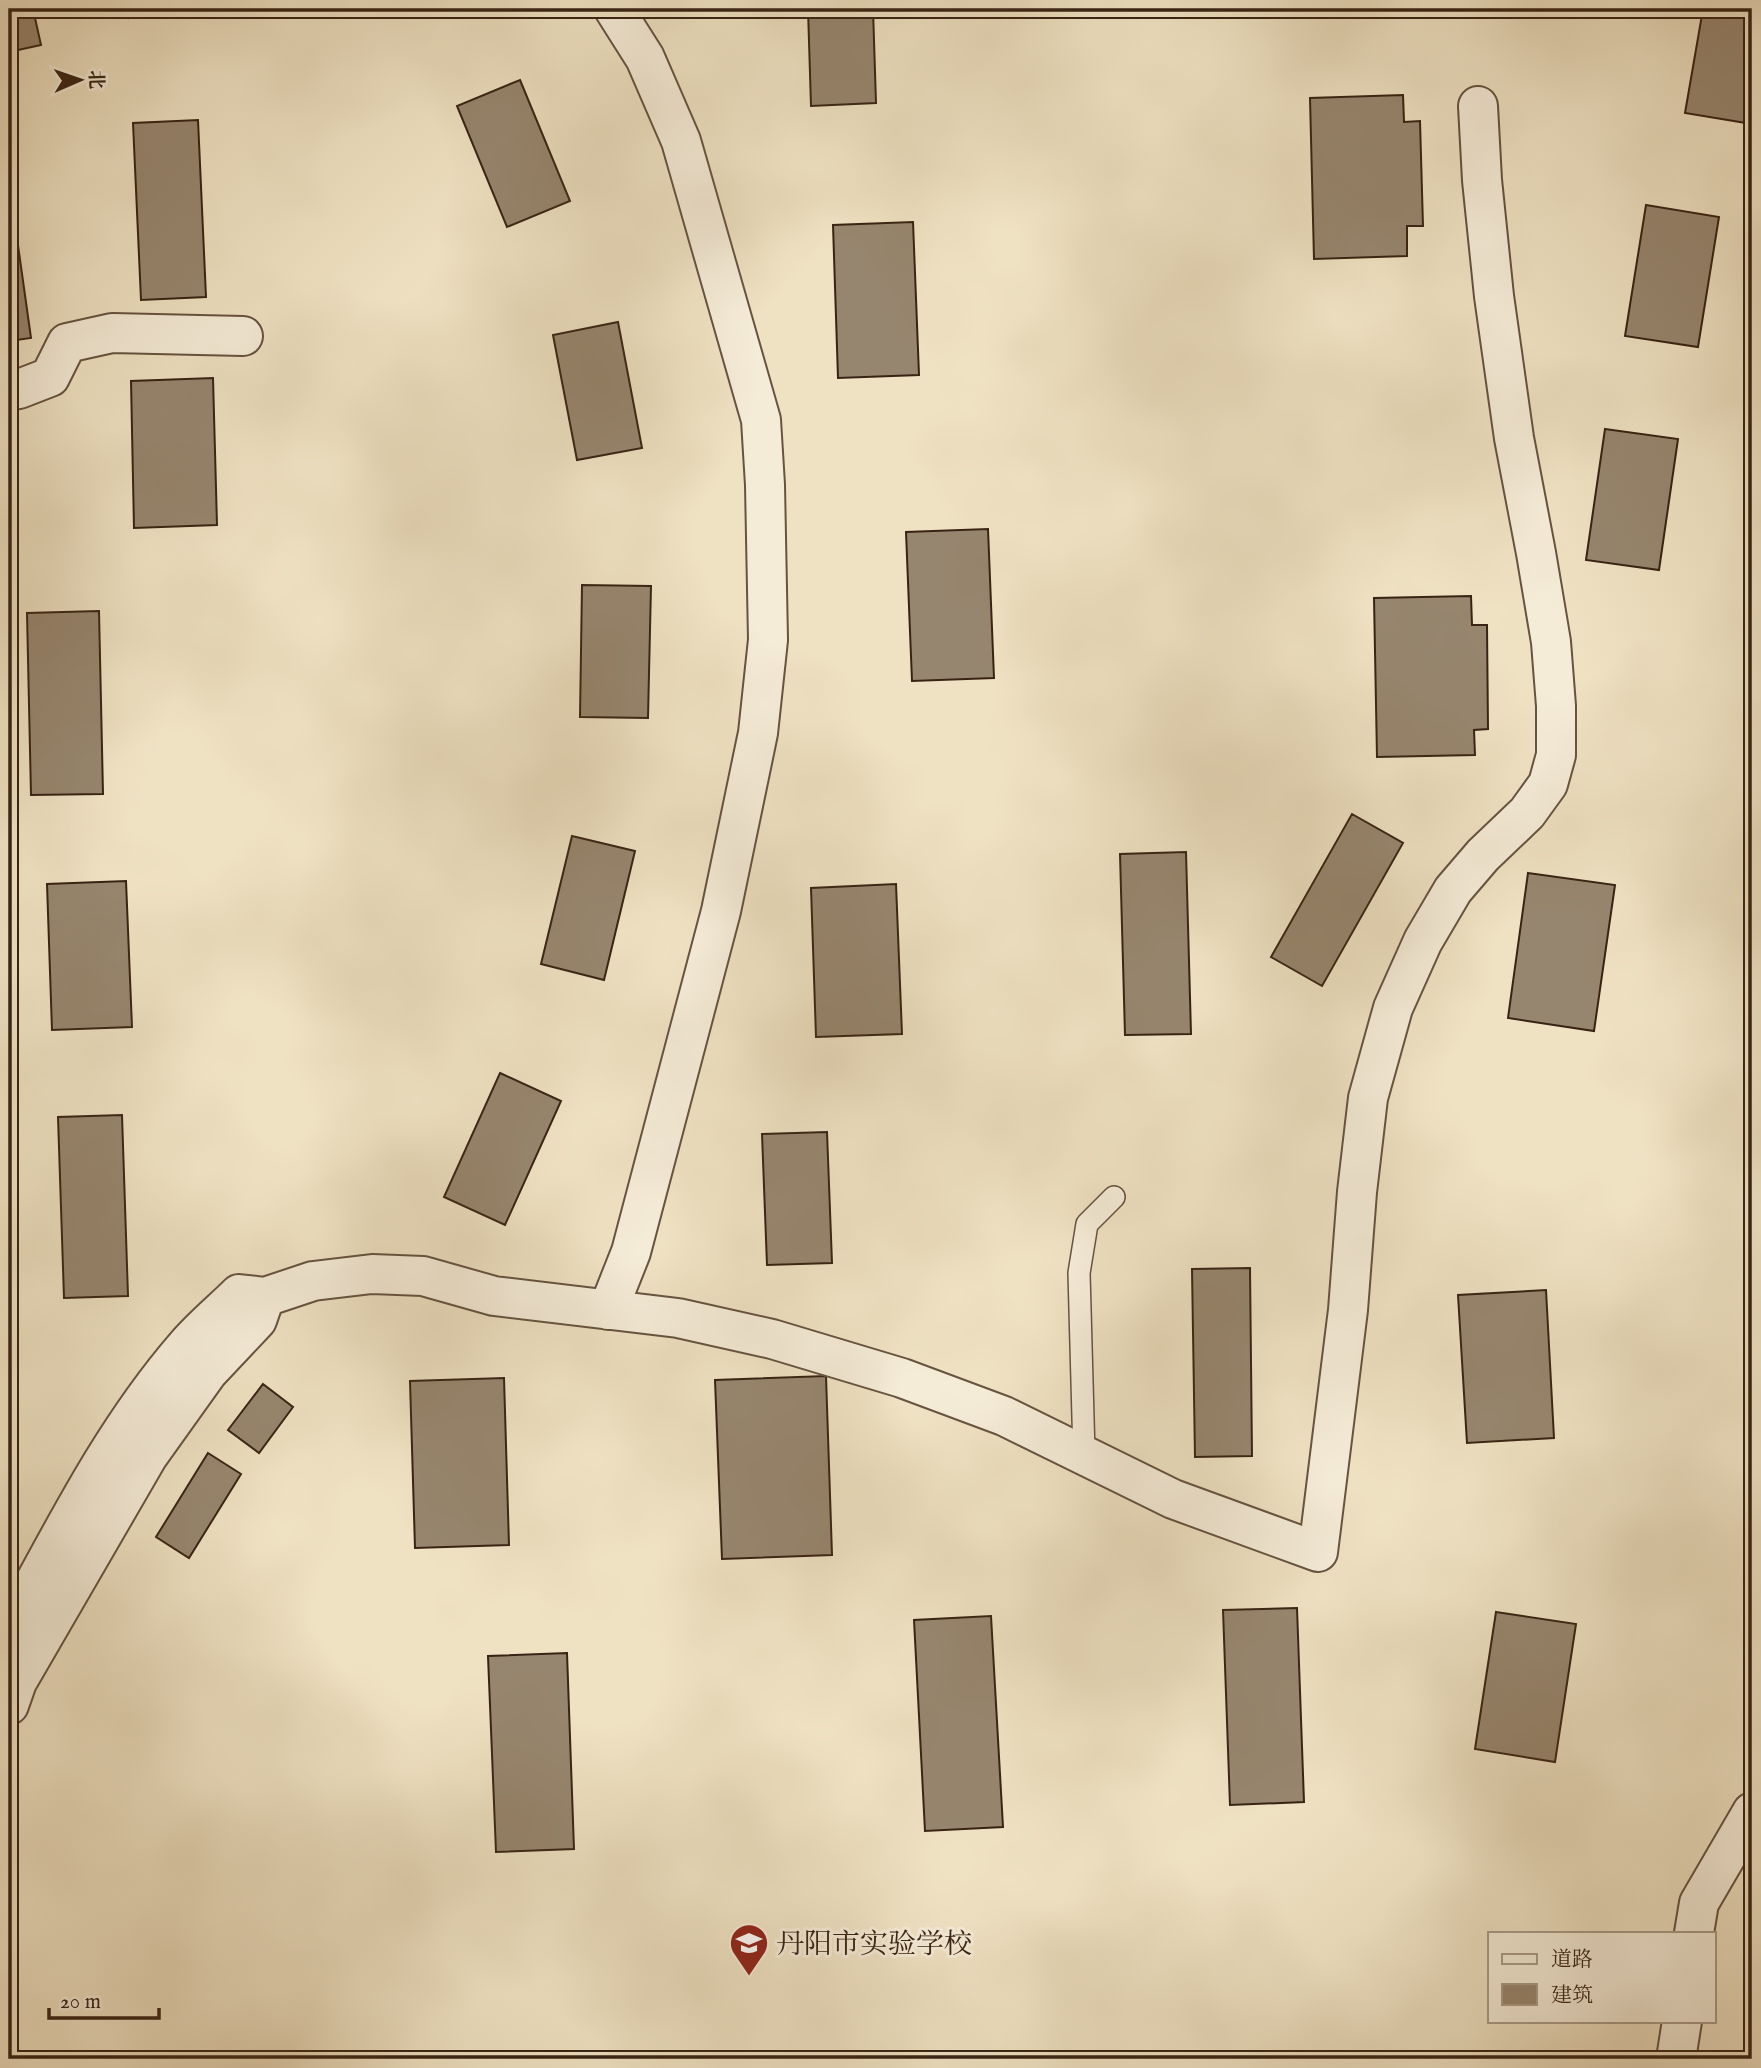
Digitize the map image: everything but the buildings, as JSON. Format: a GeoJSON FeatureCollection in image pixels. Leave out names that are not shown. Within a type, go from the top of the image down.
{"type":"FeatureCollection","features":[{"type":"Feature","properties":{"kind":"street"},"geometry":{"type":"LineString","coordinates":[[608,1310],[631,1252],[721,911],[758,733],[768,640],[761,419],[681,141],[645,58],[614,9]]}},
{"type":"Feature","properties":{"kind":"street"},"geometry":{"type":"LineString","coordinates":[[9,1630],[91,1519],[148,1456],[197,1358],[257,1320],[265,1297],[313,1281],[372,1274],[423,1276],[494,1296],[678,1318],[772,1339],[889,1374],[1004,1416],[1173,1499],[1318,1552],[1348,1310],[1357,1192],[1368,1098],[1393,1008],[1423,941],[1453,890],[1483,855],[1527,813],[1548,784],[1556,755],[1556,706],[1551,642],[1514,438],[1494,296],[1482,180],[1478,106]]}},
{"type":"Feature","properties":{"kind":"street"},"geometry":{"type":"LineString","coordinates":[[9,390],[50,377],[67,343],[112,333],[243,337]]}},
{"type":"Feature","properties":{"kind":"street"},"geometry":{"type":"LineString","coordinates":[[9,1705],[91,1519]]}},
{"type":"Feature","properties":{"kind":"street"},"geometry":{"type":"LineString","coordinates":[[1694,1932],[1699,1903],[1752,1812]]}},
{"type":"Feature","properties":{"kind":"street"},"geometry":{"type":"LineString","coordinates":[[1676,2059],[1682,2022]]}},
{"type":"Feature","properties":{"kind":"lane"},"geometry":{"type":"LineString","coordinates":[[1084,1454],[1079,1273],[1087,1224],[1114,1197]]}},
{"type":"Feature","properties":{"kind":"place","name":"丹阳市实验学校"},"geometry":{"type":"Point","coordinates":[749,1977]}}]}
